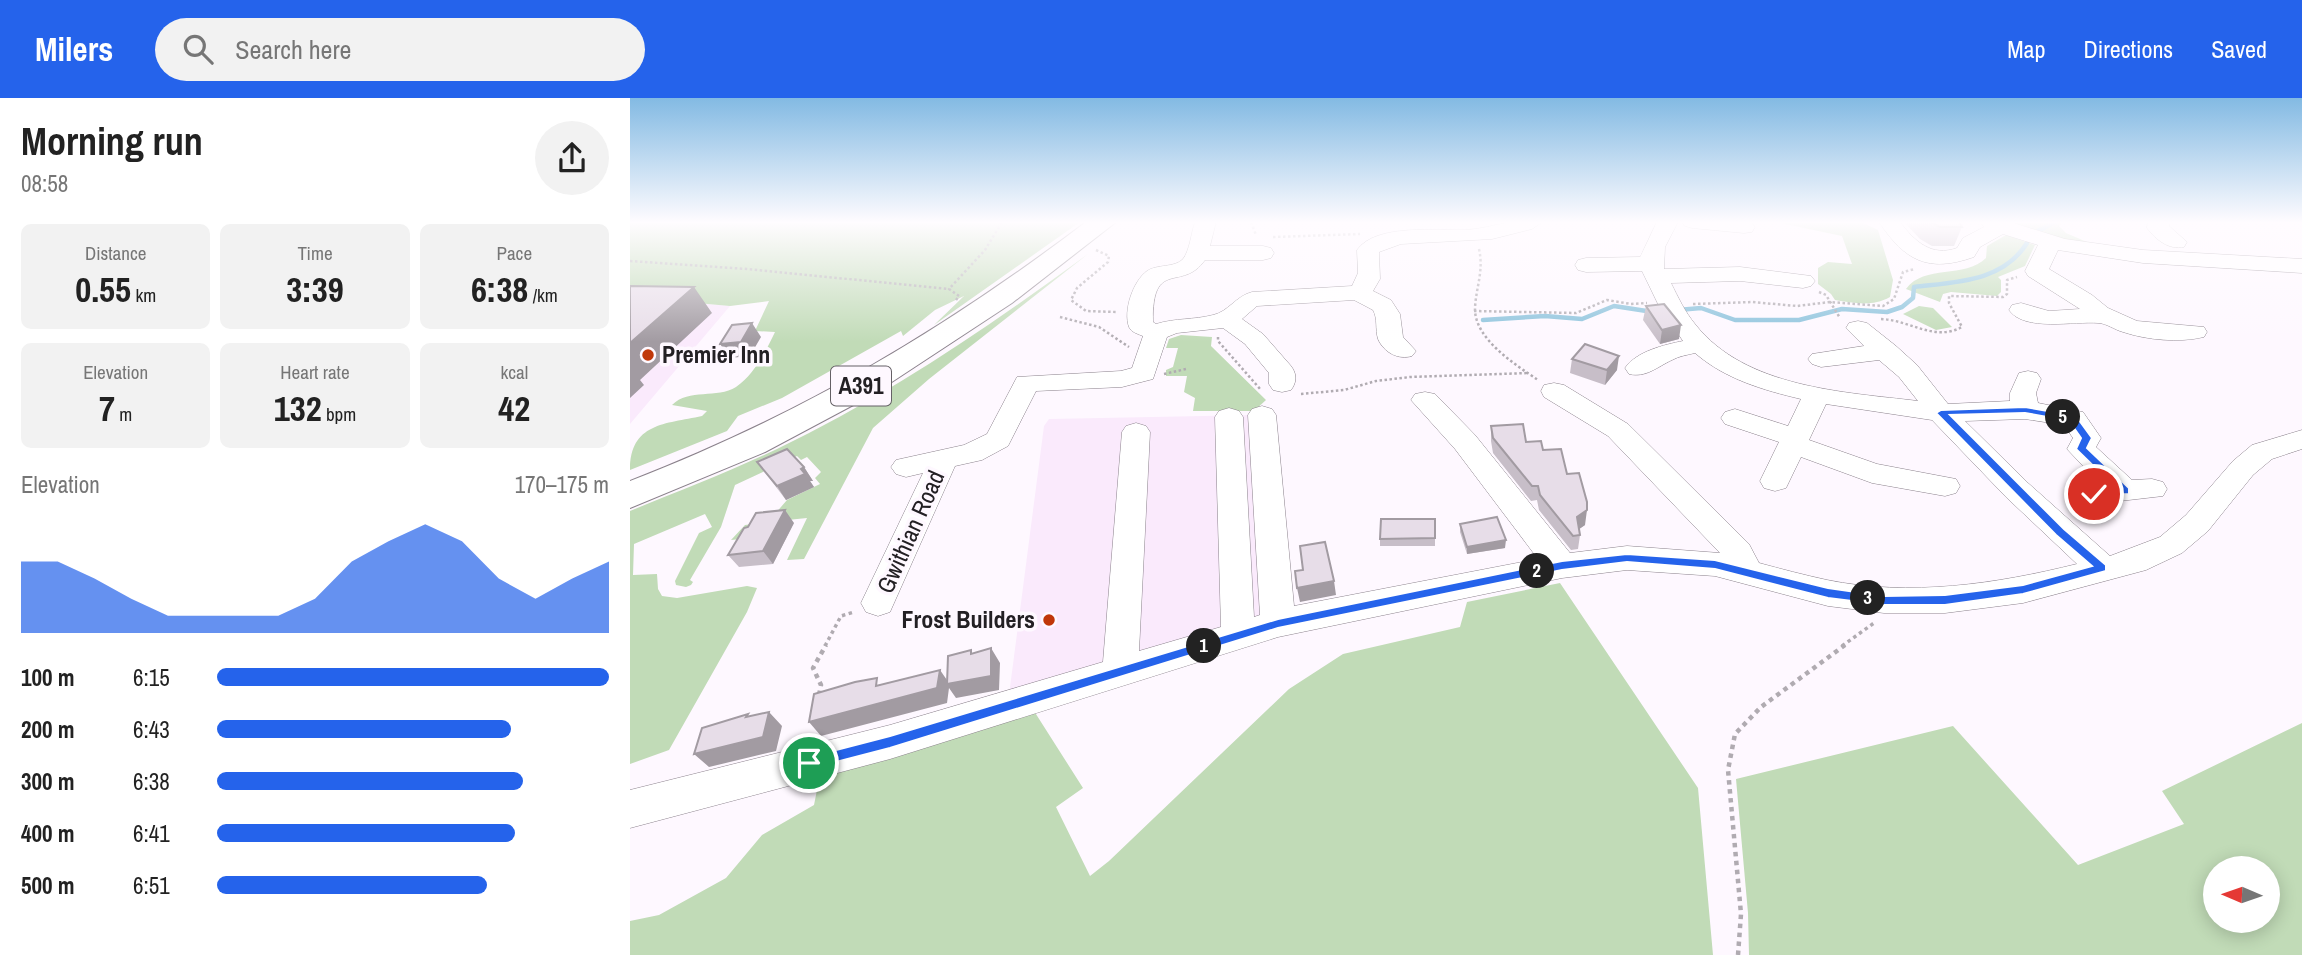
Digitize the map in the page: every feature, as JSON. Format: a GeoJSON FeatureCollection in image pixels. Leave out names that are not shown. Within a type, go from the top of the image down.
{"type":"FeatureCollection","features":[{"type":"Feature","properties":{"kind":"highway","name":"A391"},"geometry":{"type":"LineString","coordinates":[[630,495],[734,452],[824,408],[980,314],[1059,262]]}},
{"type":"Feature","properties":{"kind":"street"},"geometry":{"type":"LineString","coordinates":[[1193,262],[1186,268],[1155,275],[1149,281],[1140,311],[1141,326],[1154,342],[1166,327],[1226,319],[1243,303],[1252,299],[1358,293],[1383,305],[1388,314],[1391,339],[1403,352]]}},
{"type":"Feature","properties":{"kind":"street"},"geometry":{"type":"LineString","coordinates":[[1358,293],[1365,288],[1369,278],[1368,262]]}},
{"type":"Feature","properties":{"kind":"street"},"geometry":{"type":"LineString","coordinates":[[1653,262],[1653,270],[1673,310],[1699,344],[1755,377],[1816,396],[1941,413],[2025,410],[2073,418],[2087,438],[2081,449],[2138,490],[2094,494]]}},
{"type":"Feature","properties":{"kind":"street"},"geometry":{"type":"LineString","coordinates":[[2041,262],[2036,271],[2104,315],[2128,326],[2146,331],[2195,332]]}},
{"type":"Feature","properties":{"kind":"street"},"geometry":{"type":"LineString","coordinates":[[2242,262],[2302,266]]}},
{"type":"Feature","properties":{"kind":"street"},"geometry":{"type":"LineString","coordinates":[[1575,264],[1740,274],[1803,281]]}},
{"type":"Feature","properties":{"kind":"street"},"geometry":{"type":"LineString","coordinates":[[2015,306],[2048,318],[2104,315]]}},
{"type":"Feature","properties":{"kind":"street"},"geometry":{"type":"LineString","coordinates":[[1226,319],[1254,339],[1282,372],[1282,384]]}},
{"type":"Feature","properties":{"kind":"street"},"geometry":{"type":"LineString","coordinates":[[1849,323],[1887,351],[1941,413],[2060,532],[2102,568]]}},
{"type":"Feature","properties":{"kind":"street","name":"Gwithian Road"},"geometry":{"type":"LineString","coordinates":[[906,467],[972,453],[998,440],[1027,383],[1137,376],[1146,370],[1154,342]]}},
{"type":"Feature","properties":{"kind":"street"},"geometry":{"type":"LineString","coordinates":[[1638,368],[1665,353],[1699,344]]}},
{"type":"Feature","properties":{"kind":"street"},"geometry":{"type":"LineString","coordinates":[[1824,353],[1887,351]]}},
{"type":"Feature","properties":{"kind":"street"},"geometry":{"type":"LineString","coordinates":[[2025,410],[2023,393],[2028,379]]}},
{"type":"Feature","properties":{"kind":"street"},"geometry":{"type":"LineString","coordinates":[[1417,389],[1465,442],[1562,566]]}},
{"type":"Feature","properties":{"kind":"street"},"geometry":{"type":"LineString","coordinates":[[1554,391],[1618,430],[1738,552],[1746,572]]}},
{"type":"Feature","properties":{"kind":"street"},"geometry":{"type":"LineString","coordinates":[[1775,481],[1816,396]]}},
{"type":"Feature","properties":{"kind":"street"},"geometry":{"type":"LineString","coordinates":[[1262,415],[1278,624]]}},
{"type":"Feature","properties":{"kind":"street"},"geometry":{"type":"LineString","coordinates":[[1229,417],[1235,600],[1239,635]]}},
{"type":"Feature","properties":{"kind":"street"},"geometry":{"type":"LineString","coordinates":[[1735,418],[1872,473],[1945,486]]}},
{"type":"Feature","properties":{"kind":"street"},"geometry":{"type":"LineString","coordinates":[[1120,671],[1136,432]]}},
{"type":"Feature","properties":{"kind":"street"},"geometry":{"type":"LineString","coordinates":[[630,809],[890,742],[1278,624],[1562,566],[1627,558],[1715,564],[1828,593],[1904,600],[1945,600],[2023,590],[2134,562],[2171,545],[2197,523],[2243,468],[2262,452],[2302,439]]}},
{"type":"Feature","properties":{"kind":"street","name":"Gwithian Road"},"geometry":{"type":"LineString","coordinates":[[878,603],[943,461]]}},
{"type":"Feature","properties":{"kind":"path"},"geometry":{"type":"LineString","coordinates":[[639,262],[692,268],[746,269],[869,285],[949,289],[959,296],[947,306]]}},
{"type":"Feature","properties":{"kind":"path"},"geometry":{"type":"LineString","coordinates":[[949,289],[976,262]]}},
{"type":"Feature","properties":{"kind":"path"},"geometry":{"type":"LineString","coordinates":[[1108,262],[1077,288],[1071,300],[1078,309],[1085,312],[1140,311]]}},
{"type":"Feature","properties":{"kind":"path"},"geometry":{"type":"LineString","coordinates":[[1482,262],[1484,269],[1474,311],[1475,320],[1492,342],[1554,391]]}},
{"type":"Feature","properties":{"kind":"path"},"geometry":{"type":"LineString","coordinates":[[1830,302],[1849,323],[1887,318],[1935,333],[1957,331],[1962,327],[1949,303],[1949,296],[2003,297],[2007,294],[2007,280],[2036,271]]}},
{"type":"Feature","properties":{"kind":"path"},"geometry":{"type":"LineString","coordinates":[[1060,317],[1099,327],[1131,349],[1154,342]]}},
{"type":"Feature","properties":{"kind":"path"},"geometry":{"type":"LineString","coordinates":[[1417,389],[1529,373]]}},
{"type":"Feature","properties":{"kind":"path"},"geometry":{"type":"LineString","coordinates":[[1738,955],[1741,914],[1728,770],[1735,734],[1761,707],[1904,600]]}},
{"type":"Feature","properties":{"kind":"path"},"geometry":{"type":"LineString","coordinates":[[819,698],[821,685],[813,668],[841,616],[878,603]]}},
{"type":"Feature","properties":{"kind":"shaded area"},"geometry":{"type":"Polygon","coordinates":[[[630,297],[730,306],[630,424],[630,297]]]}},
{"type":"Feature","properties":{"kind":"shaded area"},"geometry":{"type":"Polygon","coordinates":[[[1255,415],[1265,620],[1009,695],[1044,426],[1049,419],[1255,415]]]}},
{"type":"Feature","properties":{"kind":"green space"},"geometry":{"type":"Polygon","coordinates":[[[630,262],[1023,262],[934,325],[964,296],[935,310],[903,336],[901,331],[782,398],[738,416],[727,431],[630,470],[636,443],[643,434],[663,424],[702,416],[707,411],[672,405],[686,397],[728,391],[736,387],[754,369],[775,332],[755,331],[769,301],[730,306],[630,297],[630,262]]]}},
{"type":"Feature","properties":{"kind":"green space"},"geometry":{"type":"Polygon","coordinates":[[[1078,262],[929,379],[873,428],[804,559],[787,560],[807,518],[768,522],[787,500],[820,484],[815,478],[821,472],[807,457],[801,460],[797,456],[735,485],[721,527],[690,580],[693,582],[691,585],[676,585],[675,581],[699,533],[712,527],[705,514],[634,544],[633,575],[657,574],[658,589],[662,596],[677,598],[747,586],[757,588],[747,612],[669,750],[630,764],[630,511],[759,457],[859,406],[937,359],[1078,262]]]}},
{"type":"Feature","properties":{"kind":"green space"},"geometry":{"type":"Polygon","coordinates":[[[1828,262],[1852,264],[1851,262],[1888,262],[1893,280],[1890,297],[1870,303],[1835,300],[1818,284],[1818,268],[1828,262]]]}},
{"type":"Feature","properties":{"kind":"green space"},"geometry":{"type":"Polygon","coordinates":[[[2027,262],[2025,266],[1998,277],[2001,280],[2001,292],[1997,296],[1951,292],[1943,294],[1940,302],[1906,289],[1923,277],[1977,264],[2027,262]]]}},
{"type":"Feature","properties":{"kind":"green space"},"geometry":{"type":"Polygon","coordinates":[[[1919,306],[1933,308],[1952,327],[1936,330],[1903,314],[1919,306]]]}},
{"type":"Feature","properties":{"kind":"green space"},"geometry":{"type":"Polygon","coordinates":[[[1181,335],[1212,337],[1211,346],[1266,400],[1254,411],[1193,411],[1195,398],[1184,392],[1187,376],[1166,376],[1166,370],[1173,367],[1178,348],[1166,348],[1169,339],[1181,335]]]}},
{"type":"Feature","properties":{"kind":"green space"},"geometry":{"type":"Polygon","coordinates":[[[768,522],[760,537],[731,540],[745,525],[768,522]]]}},
{"type":"Feature","properties":{"kind":"green space"},"geometry":{"type":"Polygon","coordinates":[[[1560,583],[1698,788],[1713,955],[630,955],[630,921],[659,915],[726,878],[762,835],[814,805],[820,775],[1034,711],[1083,788],[1056,807],[1090,876],[1289,689],[1343,654],[1460,627],[1467,602],[1560,583]]]}},
{"type":"Feature","properties":{"kind":"green space"},"geometry":{"type":"Polygon","coordinates":[[[2302,723],[2302,955],[1749,955],[1736,779],[1953,726],[2078,865],[2184,824],[2162,791],[2302,723]]]}},
{"type":"Feature","properties":{"kind":"building"},"geometry":{"type":"Polygon","coordinates":[[[630,286],[694,287],[630,343],[630,286]]]}},
{"type":"Feature","properties":{"kind":"building"},"geometry":{"type":"Polygon","coordinates":[[[1664,304],[1681,325],[1662,330],[1646,306],[1664,304]]]}},
{"type":"Feature","properties":{"kind":"building"},"geometry":{"type":"Polygon","coordinates":[[[752,323],[741,342],[720,344],[732,325],[752,323]]]}},
{"type":"Feature","properties":{"kind":"building"},"geometry":{"type":"Polygon","coordinates":[[[1585,344],[1619,356],[1607,370],[1572,359],[1585,344]]]}},
{"type":"Feature","properties":{"kind":"building"},"geometry":{"type":"Polygon","coordinates":[[[1523,424],[1526,442],[1541,441],[1543,450],[1561,449],[1567,474],[1579,473],[1587,502],[1587,510],[1577,517],[1580,535],[1573,536],[1540,495],[1538,486],[1532,486],[1493,438],[1491,426],[1523,424]]]}},
{"type":"Feature","properties":{"kind":"building"},"geometry":{"type":"Polygon","coordinates":[[[787,449],[804,467],[801,469],[805,474],[777,486],[757,462],[787,449]]]}},
{"type":"Feature","properties":{"kind":"building"},"geometry":{"type":"Polygon","coordinates":[[[785,510],[763,551],[728,555],[756,513],[785,510]]]}},
{"type":"Feature","properties":{"kind":"building"},"geometry":{"type":"Polygon","coordinates":[[[1497,517],[1506,540],[1467,547],[1460,524],[1497,517]]]}},
{"type":"Feature","properties":{"kind":"building"},"geometry":{"type":"Polygon","coordinates":[[[1381,519],[1435,519],[1435,538],[1380,539],[1381,519]]]}},
{"type":"Feature","properties":{"kind":"building"},"geometry":{"type":"Polygon","coordinates":[[[1325,542],[1334,581],[1297,588],[1295,571],[1303,570],[1300,546],[1325,542]]]}},
{"type":"Feature","properties":{"kind":"building"},"geometry":{"type":"Polygon","coordinates":[[[991,648],[991,676],[947,684],[948,656],[971,650],[971,654],[991,648]]]}},
{"type":"Feature","properties":{"kind":"building"},"geometry":{"type":"Polygon","coordinates":[[[940,670],[937,688],[809,722],[814,694],[855,682],[877,678],[876,686],[940,670]]]}},
{"type":"Feature","properties":{"kind":"building"},"geometry":{"type":"Polygon","coordinates":[[[769,712],[763,737],[694,754],[702,728],[748,714],[746,717],[769,712]]]}},
{"type":"Feature","properties":{"kind":"waterway"},"geometry":{"type":"LineString","coordinates":[[1678,310],[1701,308],[1735,320],[1799,320],[1842,309],[1887,312],[1902,307],[1913,298],[1914,287],[1977,278],[2010,262]]}},
{"type":"Feature","properties":{"kind":"waterway"},"geometry":{"type":"LineString","coordinates":[[1483,320],[1545,316],[1582,319],[1614,306],[1653,312]]}},
{"type":"Feature","properties":{"kind":"place","name":"Premier Inn"},"geometry":{"type":"Point","coordinates":[648,355]}},
{"type":"Feature","properties":{"kind":"place","name":"Frost Builders"},"geometry":{"type":"Point","coordinates":[1049,620]}},
{"type":"Feature","properties":{"kind":"route"},"geometry":{"type":"LineString","coordinates":[[809,763],[890,742],[1278,624],[1562,566],[1627,558],[1715,564],[1828,593],[1884,600],[1945,600],[2023,590],[2102,568],[2060,532],[1941,413],[2025,410],[2073,418],[2087,438],[2081,449],[2125,491],[2094,494]]}}]}
